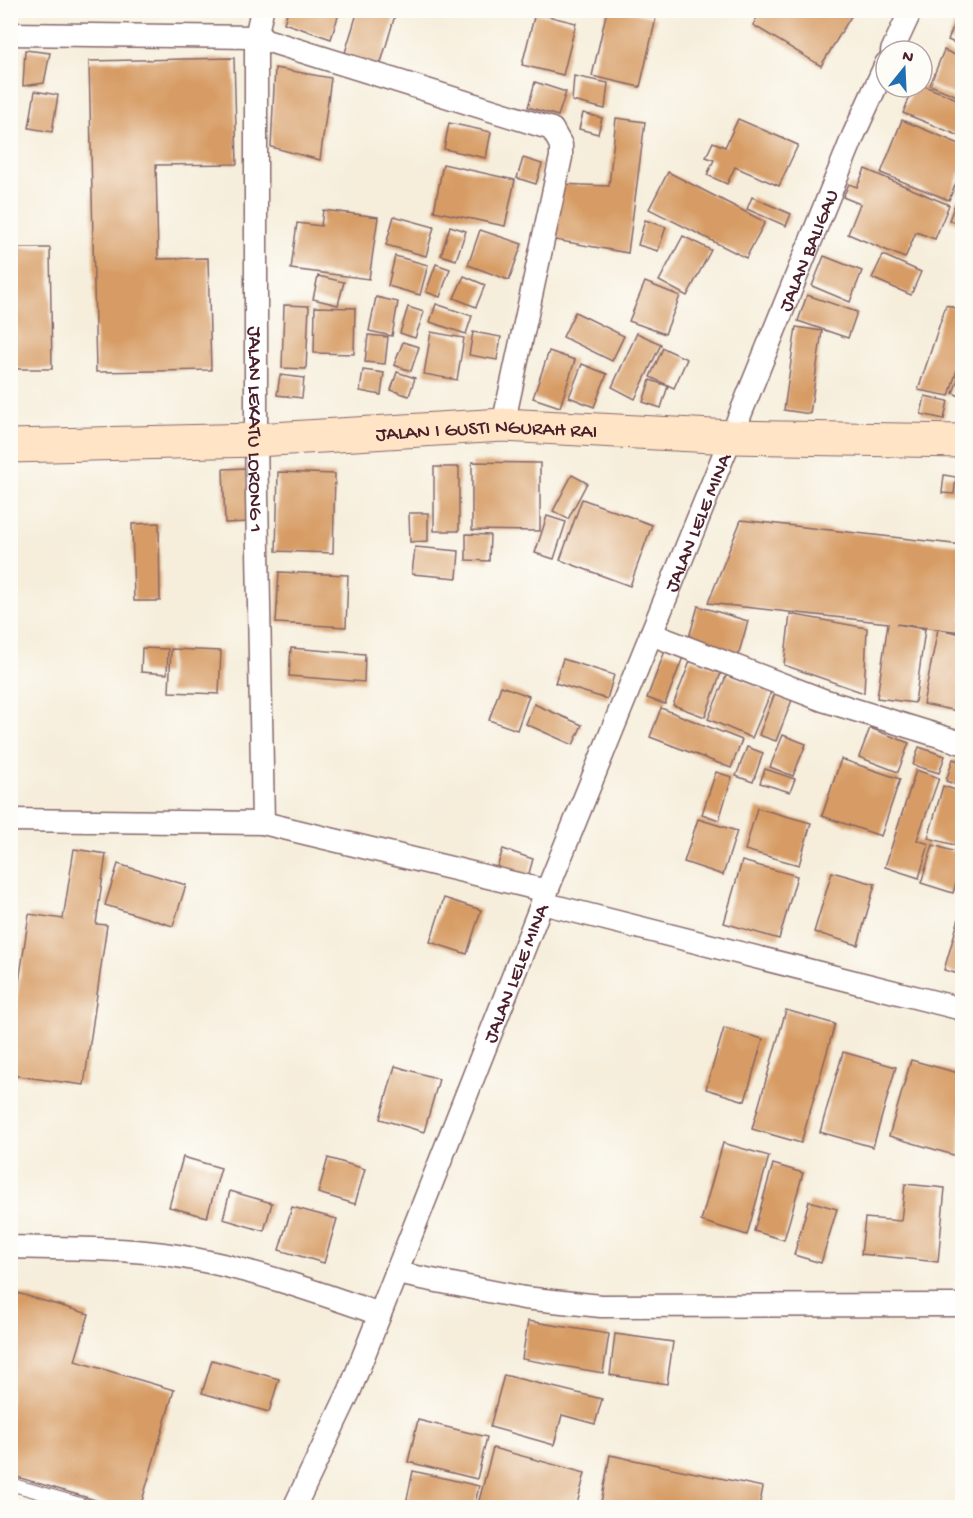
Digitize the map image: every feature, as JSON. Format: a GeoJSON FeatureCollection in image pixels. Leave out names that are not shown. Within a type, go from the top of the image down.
{"type":"FeatureCollection","features":[{"type":"Feature","properties":{"kind":"main road","name":"JALAN I GUSTI NGURAH RAI"},"geometry":{"type":"LineString","coordinates":[[10,446],[256,440],[503,425],[732,436],[963,441]]}},
{"type":"Feature","properties":{"kind":"street","name":"JALAN LEKATU LORONG 1"},"geometry":{"type":"LineString","coordinates":[[262,10],[256,37],[256,440],[263,823]]}},
{"type":"Feature","properties":{"kind":"street"},"geometry":{"type":"LineString","coordinates":[[898,39],[911,10]]}},
{"type":"Feature","properties":{"kind":"street"},"geometry":{"type":"LineString","coordinates":[[10,34],[256,37],[543,124],[558,136],[561,157],[503,425]]}},
{"type":"Feature","properties":{"kind":"street","name":"JALAN BALIGAU"},"geometry":{"type":"LineString","coordinates":[[732,436],[854,134],[874,90]]}},
{"type":"Feature","properties":{"kind":"street","name":"JALAN LELE MINA"},"geometry":{"type":"LineString","coordinates":[[294,1508],[350,1390],[544,897],[732,436]]}},
{"type":"Feature","properties":{"kind":"street"},"geometry":{"type":"LineString","coordinates":[[651,634],[823,700],[963,743]]}},
{"type":"Feature","properties":{"kind":"street"},"geometry":{"type":"LineString","coordinates":[[10,820],[263,823],[963,1009]]}},
{"type":"Feature","properties":{"kind":"street"},"geometry":{"type":"LineString","coordinates":[[10,1247],[152,1253],[193,1258],[308,1289],[380,1314]]}},
{"type":"Feature","properties":{"kind":"street"},"geometry":{"type":"LineString","coordinates":[[396,1273],[524,1298],[601,1306],[963,1305]]}},
{"type":"Feature","properties":{"kind":"lane"},"geometry":{"type":"LineString","coordinates":[[10,1484],[94,1508]]}},
{"type":"Feature","properties":{"kind":"building"},"geometry":{"type":"Polygon","coordinates":[[[288,10],[340,10],[331,39],[284,23],[288,10]]]}},
{"type":"Feature","properties":{"kind":"building"},"geometry":{"type":"Polygon","coordinates":[[[358,10],[396,12],[380,66],[344,56],[358,10]]]}},
{"type":"Feature","properties":{"kind":"building"},"geometry":{"type":"Polygon","coordinates":[[[607,10],[623,10],[656,18],[640,87],[592,76],[607,10]]]}},
{"type":"Feature","properties":{"kind":"building"},"geometry":{"type":"Polygon","coordinates":[[[761,10],[849,10],[853,13],[821,66],[753,25],[761,10]]]}},
{"type":"Feature","properties":{"kind":"building"},"geometry":{"type":"Polygon","coordinates":[[[959,12],[962,13],[962,46],[948,40],[959,12]]]}},
{"type":"Feature","properties":{"kind":"building"},"geometry":{"type":"Polygon","coordinates":[[[535,13],[576,23],[563,75],[522,65],[535,13]]]}},
{"type":"Feature","properties":{"kind":"building"},"geometry":{"type":"Polygon","coordinates":[[[25,50],[50,53],[44,83],[23,86],[25,50]]]}},
{"type":"Feature","properties":{"kind":"building"},"geometry":{"type":"Polygon","coordinates":[[[944,50],[962,58],[962,98],[934,87],[934,75],[944,50]]]}},
{"type":"Feature","properties":{"kind":"building"},"geometry":{"type":"Polygon","coordinates":[[[234,58],[237,164],[156,165],[158,259],[208,258],[211,370],[96,372],[89,61],[234,58]]]}},
{"type":"Feature","properties":{"kind":"building"},"geometry":{"type":"Polygon","coordinates":[[[275,68],[331,78],[320,160],[271,147],[275,68]]]}},
{"type":"Feature","properties":{"kind":"building"},"geometry":{"type":"Polygon","coordinates":[[[574,76],[608,83],[605,109],[572,101],[574,76]]]}},
{"type":"Feature","properties":{"kind":"building"},"geometry":{"type":"Polygon","coordinates":[[[535,82],[566,92],[558,116],[528,107],[535,82]]]}},
{"type":"Feature","properties":{"kind":"building"},"geometry":{"type":"Polygon","coordinates":[[[934,90],[962,101],[962,137],[903,113],[909,99],[934,99],[934,90]]]}},
{"type":"Feature","properties":{"kind":"building"},"geometry":{"type":"Polygon","coordinates":[[[35,91],[58,95],[52,132],[29,128],[35,91]]]}},
{"type":"Feature","properties":{"kind":"building"},"geometry":{"type":"Polygon","coordinates":[[[583,113],[602,118],[598,134],[579,129],[583,113]]]}},
{"type":"Feature","properties":{"kind":"building"},"geometry":{"type":"Polygon","coordinates":[[[616,118],[645,122],[628,253],[555,240],[558,184],[609,186],[616,118]]]}},
{"type":"Feature","properties":{"kind":"building"},"geometry":{"type":"Polygon","coordinates":[[[738,119],[798,145],[779,186],[735,167],[727,184],[707,175],[714,160],[706,157],[713,142],[725,147],[738,119]]]}},
{"type":"Feature","properties":{"kind":"building"},"geometry":{"type":"Polygon","coordinates":[[[902,120],[962,145],[962,168],[949,200],[881,173],[902,120]]]}},
{"type":"Feature","properties":{"kind":"building"},"geometry":{"type":"Polygon","coordinates":[[[449,123],[491,132],[486,158],[444,149],[449,123]]]}},
{"type":"Feature","properties":{"kind":"building"},"geometry":{"type":"Polygon","coordinates":[[[523,158],[542,164],[536,184],[517,178],[523,158]]]}},
{"type":"Feature","properties":{"kind":"building"},"geometry":{"type":"Polygon","coordinates":[[[443,164],[515,180],[505,226],[434,211],[443,164]]]}},
{"type":"Feature","properties":{"kind":"building"},"geometry":{"type":"Polygon","coordinates":[[[865,169],[949,205],[935,239],[916,232],[905,258],[848,234],[860,204],[843,197],[849,184],[857,187],[865,169]]]}},
{"type":"Feature","properties":{"kind":"building"},"geometry":{"type":"Polygon","coordinates":[[[668,172],[765,222],[746,258],[649,209],[668,172]]]}},
{"type":"Feature","properties":{"kind":"building"},"geometry":{"type":"Polygon","coordinates":[[[962,181],[962,195],[957,192],[962,181]]]}},
{"type":"Feature","properties":{"kind":"building"},"geometry":{"type":"Polygon","coordinates":[[[752,197],[791,214],[786,226],[747,209],[752,197]]]}},
{"type":"Feature","properties":{"kind":"building"},"geometry":{"type":"Polygon","coordinates":[[[957,199],[962,201],[962,225],[949,220],[957,199]]]}},
{"type":"Feature","properties":{"kind":"building"},"geometry":{"type":"Polygon","coordinates":[[[323,210],[378,217],[369,279],[291,269],[297,223],[321,226],[323,210]]]}},
{"type":"Feature","properties":{"kind":"building"},"geometry":{"type":"Polygon","coordinates":[[[394,216],[434,227],[426,256],[386,245],[394,216]]]}},
{"type":"Feature","properties":{"kind":"building"},"geometry":{"type":"Polygon","coordinates":[[[645,220],[666,227],[658,251],[638,245],[645,220]]]}},
{"type":"Feature","properties":{"kind":"building"},"geometry":{"type":"Polygon","coordinates":[[[450,226],[466,231],[456,260],[441,255],[450,226]]]}},
{"type":"Feature","properties":{"kind":"building"},"geometry":{"type":"Polygon","coordinates":[[[480,230],[522,244],[509,280],[468,265],[480,230]]]}},
{"type":"Feature","properties":{"kind":"building"},"geometry":{"type":"Polygon","coordinates":[[[683,236],[711,250],[687,296],[659,281],[683,236]]]}},
{"type":"Feature","properties":{"kind":"building"},"geometry":{"type":"Polygon","coordinates":[[[10,248],[50,248],[52,369],[10,369],[10,248]]]}},
{"type":"Feature","properties":{"kind":"building"},"geometry":{"type":"Polygon","coordinates":[[[883,255],[921,272],[911,295],[872,278],[883,255]]]}},
{"type":"Feature","properties":{"kind":"building"},"geometry":{"type":"Polygon","coordinates":[[[395,256],[428,265],[420,295],[388,286],[395,256]]]}},
{"type":"Feature","properties":{"kind":"building"},"geometry":{"type":"Polygon","coordinates":[[[824,256],[862,271],[850,302],[812,286],[824,256]]]}},
{"type":"Feature","properties":{"kind":"building"},"geometry":{"type":"Polygon","coordinates":[[[436,264],[450,269],[440,297],[426,292],[436,264]]]}},
{"type":"Feature","properties":{"kind":"building"},"geometry":{"type":"Polygon","coordinates":[[[318,276],[344,282],[338,305],[313,299],[318,276]]]}},
{"type":"Feature","properties":{"kind":"building"},"geometry":{"type":"Polygon","coordinates":[[[464,276],[485,285],[476,307],[454,298],[464,276]]]}},
{"type":"Feature","properties":{"kind":"building"},"geometry":{"type":"Polygon","coordinates":[[[645,282],[680,296],[665,334],[629,321],[645,282]]]}},
{"type":"Feature","properties":{"kind":"building"},"geometry":{"type":"Polygon","coordinates":[[[807,295],[857,312],[848,338],[798,321],[807,295]]]}},
{"type":"Feature","properties":{"kind":"building"},"geometry":{"type":"Polygon","coordinates":[[[376,297],[398,302],[392,336],[369,331],[376,297]]]}},
{"type":"Feature","properties":{"kind":"building"},"geometry":{"type":"Polygon","coordinates":[[[436,304],[472,316],[466,334],[430,322],[436,304]]]}},
{"type":"Feature","properties":{"kind":"building"},"geometry":{"type":"Polygon","coordinates":[[[284,305],[309,306],[306,369],[282,368],[284,305]]]}},
{"type":"Feature","properties":{"kind":"building"},"geometry":{"type":"Polygon","coordinates":[[[946,305],[962,310],[962,353],[949,396],[918,390],[946,305]]]}},
{"type":"Feature","properties":{"kind":"building"},"geometry":{"type":"Polygon","coordinates":[[[315,307],[355,308],[354,354],[314,353],[315,307]]]}},
{"type":"Feature","properties":{"kind":"building"},"geometry":{"type":"Polygon","coordinates":[[[408,307],[424,312],[415,338],[400,333],[408,307]]]}},
{"type":"Feature","properties":{"kind":"building"},"geometry":{"type":"Polygon","coordinates":[[[575,312],[624,336],[612,361],[563,337],[575,312]]]}},
{"type":"Feature","properties":{"kind":"building"},"geometry":{"type":"Polygon","coordinates":[[[796,327],[822,331],[810,414],[784,410],[796,327]]]}},
{"type":"Feature","properties":{"kind":"building"},"geometry":{"type":"Polygon","coordinates":[[[431,332],[464,338],[457,380],[424,374],[431,332]]]}},
{"type":"Feature","properties":{"kind":"building"},"geometry":{"type":"Polygon","coordinates":[[[473,332],[501,337],[497,360],[469,355],[473,332]]]}},
{"type":"Feature","properties":{"kind":"building"},"geometry":{"type":"Polygon","coordinates":[[[637,333],[661,344],[635,399],[612,387],[637,333]]]}},
{"type":"Feature","properties":{"kind":"building"},"geometry":{"type":"Polygon","coordinates":[[[368,335],[388,337],[385,364],[365,362],[368,335]]]}},
{"type":"Feature","properties":{"kind":"building"},"geometry":{"type":"Polygon","coordinates":[[[403,342],[419,347],[411,371],[394,365],[403,342]]]}},
{"type":"Feature","properties":{"kind":"building"},"geometry":{"type":"Polygon","coordinates":[[[663,348],[687,359],[674,388],[650,377],[663,348]]]}},
{"type":"Feature","properties":{"kind":"building"},"geometry":{"type":"Polygon","coordinates":[[[549,351],[575,360],[560,407],[533,398],[549,351]]]}},
{"type":"Feature","properties":{"kind":"building"},"geometry":{"type":"Polygon","coordinates":[[[582,364],[607,374],[594,407],[569,397],[582,364]]]}},
{"type":"Feature","properties":{"kind":"building"},"geometry":{"type":"Polygon","coordinates":[[[962,368],[962,397],[953,393],[962,368]]]}},
{"type":"Feature","properties":{"kind":"building"},"geometry":{"type":"Polygon","coordinates":[[[363,370],[384,373],[381,395],[360,391],[363,370]]]}},
{"type":"Feature","properties":{"kind":"building"},"geometry":{"type":"Polygon","coordinates":[[[397,372],[415,378],[409,396],[391,390],[397,372]]]}},
{"type":"Feature","properties":{"kind":"building"},"geometry":{"type":"Polygon","coordinates":[[[280,375],[304,378],[302,398],[277,395],[280,375]]]}},
{"type":"Feature","properties":{"kind":"building"},"geometry":{"type":"Polygon","coordinates":[[[650,380],[668,386],[661,408],[643,402],[650,380]]]}},
{"type":"Feature","properties":{"kind":"building"},"geometry":{"type":"Polygon","coordinates":[[[925,396],[948,401],[944,419],[921,414],[925,396]]]}},
{"type":"Feature","properties":{"kind":"building"},"geometry":{"type":"Polygon","coordinates":[[[472,462],[540,463],[540,531],[472,530],[472,462]]]}},
{"type":"Feature","properties":{"kind":"building"},"geometry":{"type":"Polygon","coordinates":[[[434,467],[459,467],[459,531],[434,531],[434,467]]]}},
{"type":"Feature","properties":{"kind":"building"},"geometry":{"type":"Polygon","coordinates":[[[247,468],[250,522],[225,523],[223,469],[247,468]]]}},
{"type":"Feature","properties":{"kind":"building"},"geometry":{"type":"Polygon","coordinates":[[[278,472],[335,474],[333,553],[276,551],[278,472]]]}},
{"type":"Feature","properties":{"kind":"building"},"geometry":{"type":"Polygon","coordinates":[[[962,473],[962,497],[957,496],[962,473]]]}},
{"type":"Feature","properties":{"kind":"building"},"geometry":{"type":"Polygon","coordinates":[[[572,475],[587,483],[568,519],[553,511],[572,475]]]}},
{"type":"Feature","properties":{"kind":"building"},"geometry":{"type":"Polygon","coordinates":[[[944,475],[956,477],[954,494],[942,493],[944,475]]]}},
{"type":"Feature","properties":{"kind":"building"},"geometry":{"type":"Polygon","coordinates":[[[582,499],[652,525],[630,586],[560,560],[582,499]]]}},
{"type":"Feature","properties":{"kind":"building"},"geometry":{"type":"Polygon","coordinates":[[[409,513],[428,513],[428,541],[410,542],[409,513]]]}},
{"type":"Feature","properties":{"kind":"building"},"geometry":{"type":"Polygon","coordinates":[[[547,516],[566,522],[554,559],[535,553],[547,516]]]}},
{"type":"Feature","properties":{"kind":"building"},"geometry":{"type":"Polygon","coordinates":[[[741,520],[962,545],[962,632],[896,624],[925,629],[915,703],[877,698],[888,623],[708,603],[741,520]]]}},
{"type":"Feature","properties":{"kind":"building"},"geometry":{"type":"Polygon","coordinates":[[[159,523],[160,601],[134,601],[132,524],[159,523]]]}},
{"type":"Feature","properties":{"kind":"building"},"geometry":{"type":"Polygon","coordinates":[[[466,534],[490,535],[489,561],[466,560],[466,534]]]}},
{"type":"Feature","properties":{"kind":"building"},"geometry":{"type":"Polygon","coordinates":[[[415,547],[459,551],[457,578],[412,574],[415,547]]]}},
{"type":"Feature","properties":{"kind":"building"},"geometry":{"type":"Polygon","coordinates":[[[279,572],[348,575],[346,627],[276,623],[279,572]]]}},
{"type":"Feature","properties":{"kind":"building"},"geometry":{"type":"Polygon","coordinates":[[[698,606],[748,621],[738,656],[688,641],[698,606]]]}},
{"type":"Feature","properties":{"kind":"building"},"geometry":{"type":"Polygon","coordinates":[[[790,614],[867,628],[864,693],[784,665],[790,614]]]}},
{"type":"Feature","properties":{"kind":"building"},"geometry":{"type":"Polygon","coordinates":[[[938,629],[962,634],[962,712],[923,704],[938,629]]]}},
{"type":"Feature","properties":{"kind":"building"},"geometry":{"type":"Polygon","coordinates":[[[142,648],[168,649],[167,674],[141,672],[142,648]]]}},
{"type":"Feature","properties":{"kind":"building"},"geometry":{"type":"Polygon","coordinates":[[[291,648],[365,654],[364,682],[289,676],[291,648]]]}},
{"type":"Feature","properties":{"kind":"building"},"geometry":{"type":"Polygon","coordinates":[[[171,649],[221,651],[219,694],[169,692],[171,649]]]}},
{"type":"Feature","properties":{"kind":"building"},"geometry":{"type":"Polygon","coordinates":[[[665,651],[683,657],[665,704],[647,698],[665,651]]]}},
{"type":"Feature","properties":{"kind":"building"},"geometry":{"type":"Polygon","coordinates":[[[563,659],[614,675],[607,699],[555,683],[563,659]]]}},
{"type":"Feature","properties":{"kind":"building"},"geometry":{"type":"Polygon","coordinates":[[[691,659],[722,670],[705,717],[673,705],[691,659]]]}},
{"type":"Feature","properties":{"kind":"building"},"geometry":{"type":"Polygon","coordinates":[[[727,674],[771,692],[752,738],[708,719],[727,674]]]}},
{"type":"Feature","properties":{"kind":"building"},"geometry":{"type":"Polygon","coordinates":[[[501,686],[529,696],[517,730],[489,720],[501,686]]]}},
{"type":"Feature","properties":{"kind":"building"},"geometry":{"type":"Polygon","coordinates":[[[775,693],[792,700],[776,741],[759,735],[775,693]]]}},
{"type":"Feature","properties":{"kind":"building"},"geometry":{"type":"Polygon","coordinates":[[[534,704],[582,725],[573,745],[526,724],[534,704]]]}},
{"type":"Feature","properties":{"kind":"building"},"geometry":{"type":"Polygon","coordinates":[[[661,708],[742,740],[731,768],[650,737],[661,708]]]}},
{"type":"Feature","properties":{"kind":"building"},"geometry":{"type":"Polygon","coordinates":[[[870,728],[909,743],[898,772],[859,757],[870,728]]]}},
{"type":"Feature","properties":{"kind":"building"},"geometry":{"type":"Polygon","coordinates":[[[783,735],[806,744],[793,776],[770,767],[783,735]]]}},
{"type":"Feature","properties":{"kind":"building"},"geometry":{"type":"Polygon","coordinates":[[[747,747],[763,753],[753,782],[736,776],[747,747]]]}},
{"type":"Feature","properties":{"kind":"building"},"geometry":{"type":"Polygon","coordinates":[[[919,747],[945,756],[939,773],[913,765],[919,747]]]}},
{"type":"Feature","properties":{"kind":"building"},"geometry":{"type":"Polygon","coordinates":[[[841,759],[900,779],[881,836],[822,816],[841,759]]]}},
{"type":"Feature","properties":{"kind":"building"},"geometry":{"type":"Polygon","coordinates":[[[953,759],[962,762],[962,787],[946,781],[953,759]]]}},
{"type":"Feature","properties":{"kind":"building"},"geometry":{"type":"Polygon","coordinates":[[[765,769],[795,779],[790,792],[760,783],[765,769]]]}},
{"type":"Feature","properties":{"kind":"building"},"geometry":{"type":"Polygon","coordinates":[[[916,770],[939,778],[917,840],[929,844],[919,878],[885,867],[916,770]]]}},
{"type":"Feature","properties":{"kind":"building"},"geometry":{"type":"Polygon","coordinates":[[[716,772],[732,777],[719,820],[702,814],[716,772]]]}},
{"type":"Feature","properties":{"kind":"building"},"geometry":{"type":"Polygon","coordinates":[[[943,786],[962,792],[962,847],[928,838],[943,786]]]}},
{"type":"Feature","properties":{"kind":"building"},"geometry":{"type":"Polygon","coordinates":[[[757,808],[811,823],[799,865],[745,850],[757,808]]]}},
{"type":"Feature","properties":{"kind":"building"},"geometry":{"type":"Polygon","coordinates":[[[698,819],[737,831],[723,875],[684,862],[698,819]]]}},
{"type":"Feature","properties":{"kind":"building"},"geometry":{"type":"Polygon","coordinates":[[[933,845],[962,854],[962,864],[953,893],[921,883],[933,845]]]}},
{"type":"Feature","properties":{"kind":"building"},"geometry":{"type":"Polygon","coordinates":[[[74,849],[106,854],[96,924],[107,925],[84,1085],[10,1075],[10,1044],[29,914],[63,919],[74,849]]]}},
{"type":"Feature","properties":{"kind":"building"},"geometry":{"type":"Polygon","coordinates":[[[503,849],[533,859],[528,877],[497,867],[503,849]]]}},
{"type":"Feature","properties":{"kind":"building"},"geometry":{"type":"Polygon","coordinates":[[[742,861],[797,876],[779,939],[724,923],[742,861]]]}},
{"type":"Feature","properties":{"kind":"building"},"geometry":{"type":"Polygon","coordinates":[[[118,864],[186,885],[173,926],[105,905],[118,864]]]}},
{"type":"Feature","properties":{"kind":"building"},"geometry":{"type":"Polygon","coordinates":[[[832,872],[875,884],[858,945],[814,932],[832,872]]]}},
{"type":"Feature","properties":{"kind":"building"},"geometry":{"type":"Polygon","coordinates":[[[444,898],[481,910],[467,954],[430,942],[444,898]]]}},
{"type":"Feature","properties":{"kind":"building"},"geometry":{"type":"Polygon","coordinates":[[[962,908],[962,975],[944,970],[962,908]]]}},
{"type":"Feature","properties":{"kind":"building"},"geometry":{"type":"Polygon","coordinates":[[[786,1010],[835,1024],[801,1143],[752,1129],[786,1010]]]}},
{"type":"Feature","properties":{"kind":"building"},"geometry":{"type":"Polygon","coordinates":[[[724,1028],[763,1039],[745,1101],[706,1089],[724,1028]]]}},
{"type":"Feature","properties":{"kind":"building"},"geometry":{"type":"Polygon","coordinates":[[[843,1052],[896,1067],[873,1147],[820,1132],[843,1052]]]}},
{"type":"Feature","properties":{"kind":"building"},"geometry":{"type":"Polygon","coordinates":[[[911,1060],[962,1074],[960,1157],[889,1136],[911,1060]]]}},
{"type":"Feature","properties":{"kind":"building"},"geometry":{"type":"Polygon","coordinates":[[[395,1066],[439,1079],[424,1132],[380,1119],[395,1066]]]}},
{"type":"Feature","properties":{"kind":"building"},"geometry":{"type":"Polygon","coordinates":[[[723,1143],[769,1156],[747,1235],[701,1221],[723,1143]]]}},
{"type":"Feature","properties":{"kind":"building"},"geometry":{"type":"Polygon","coordinates":[[[183,1157],[221,1168],[207,1217],[169,1207],[183,1157]]]}},
{"type":"Feature","properties":{"kind":"building"},"geometry":{"type":"Polygon","coordinates":[[[328,1158],[365,1169],[355,1204],[318,1193],[328,1158]]]}},
{"type":"Feature","properties":{"kind":"building"},"geometry":{"type":"Polygon","coordinates":[[[773,1164],[803,1173],[784,1240],[754,1231],[773,1164]]]}},
{"type":"Feature","properties":{"kind":"building"},"geometry":{"type":"Polygon","coordinates":[[[905,1184],[945,1188],[938,1262],[861,1254],[865,1218],[901,1221],[905,1184]]]}},
{"type":"Feature","properties":{"kind":"building"},"geometry":{"type":"Polygon","coordinates":[[[230,1191],[272,1203],[264,1231],[223,1219],[230,1191]]]}},
{"type":"Feature","properties":{"kind":"building"},"geometry":{"type":"Polygon","coordinates":[[[809,1201],[837,1209],[821,1263],[794,1255],[809,1201]]]}},
{"type":"Feature","properties":{"kind":"building"},"geometry":{"type":"Polygon","coordinates":[[[292,1207],[337,1219],[324,1263],[279,1250],[292,1207]]]}},
{"type":"Feature","properties":{"kind":"building"},"geometry":{"type":"Polygon","coordinates":[[[10,1291],[89,1314],[75,1361],[174,1390],[140,1508],[123,1508],[10,1475],[10,1291]]]}},
{"type":"Feature","properties":{"kind":"building"},"geometry":{"type":"Polygon","coordinates":[[[528,1321],[609,1334],[603,1373],[522,1359],[528,1321]]]}},
{"type":"Feature","properties":{"kind":"building"},"geometry":{"type":"Polygon","coordinates":[[[615,1334],[673,1342],[667,1384],[610,1375],[615,1334]]]}},
{"type":"Feature","properties":{"kind":"building"},"geometry":{"type":"Polygon","coordinates":[[[212,1360],[279,1379],[269,1412],[202,1393],[212,1360]]]}},
{"type":"Feature","properties":{"kind":"building"},"geometry":{"type":"Polygon","coordinates":[[[504,1375],[602,1399],[595,1424],[562,1415],[554,1445],[490,1427],[504,1375]]]}},
{"type":"Feature","properties":{"kind":"building"},"geometry":{"type":"Polygon","coordinates":[[[418,1420],[487,1437],[477,1479],[408,1462],[418,1420]]]}},
{"type":"Feature","properties":{"kind":"building"},"geometry":{"type":"Polygon","coordinates":[[[493,1448],[585,1473],[576,1508],[477,1508],[493,1448]]]}},
{"type":"Feature","properties":{"kind":"building"},"geometry":{"type":"Polygon","coordinates":[[[610,1455],[763,1487],[759,1508],[600,1508],[610,1455]]]}},
{"type":"Feature","properties":{"kind":"building"},"geometry":{"type":"Polygon","coordinates":[[[413,1471],[479,1486],[474,1508],[405,1508],[413,1471]]]}}]}
